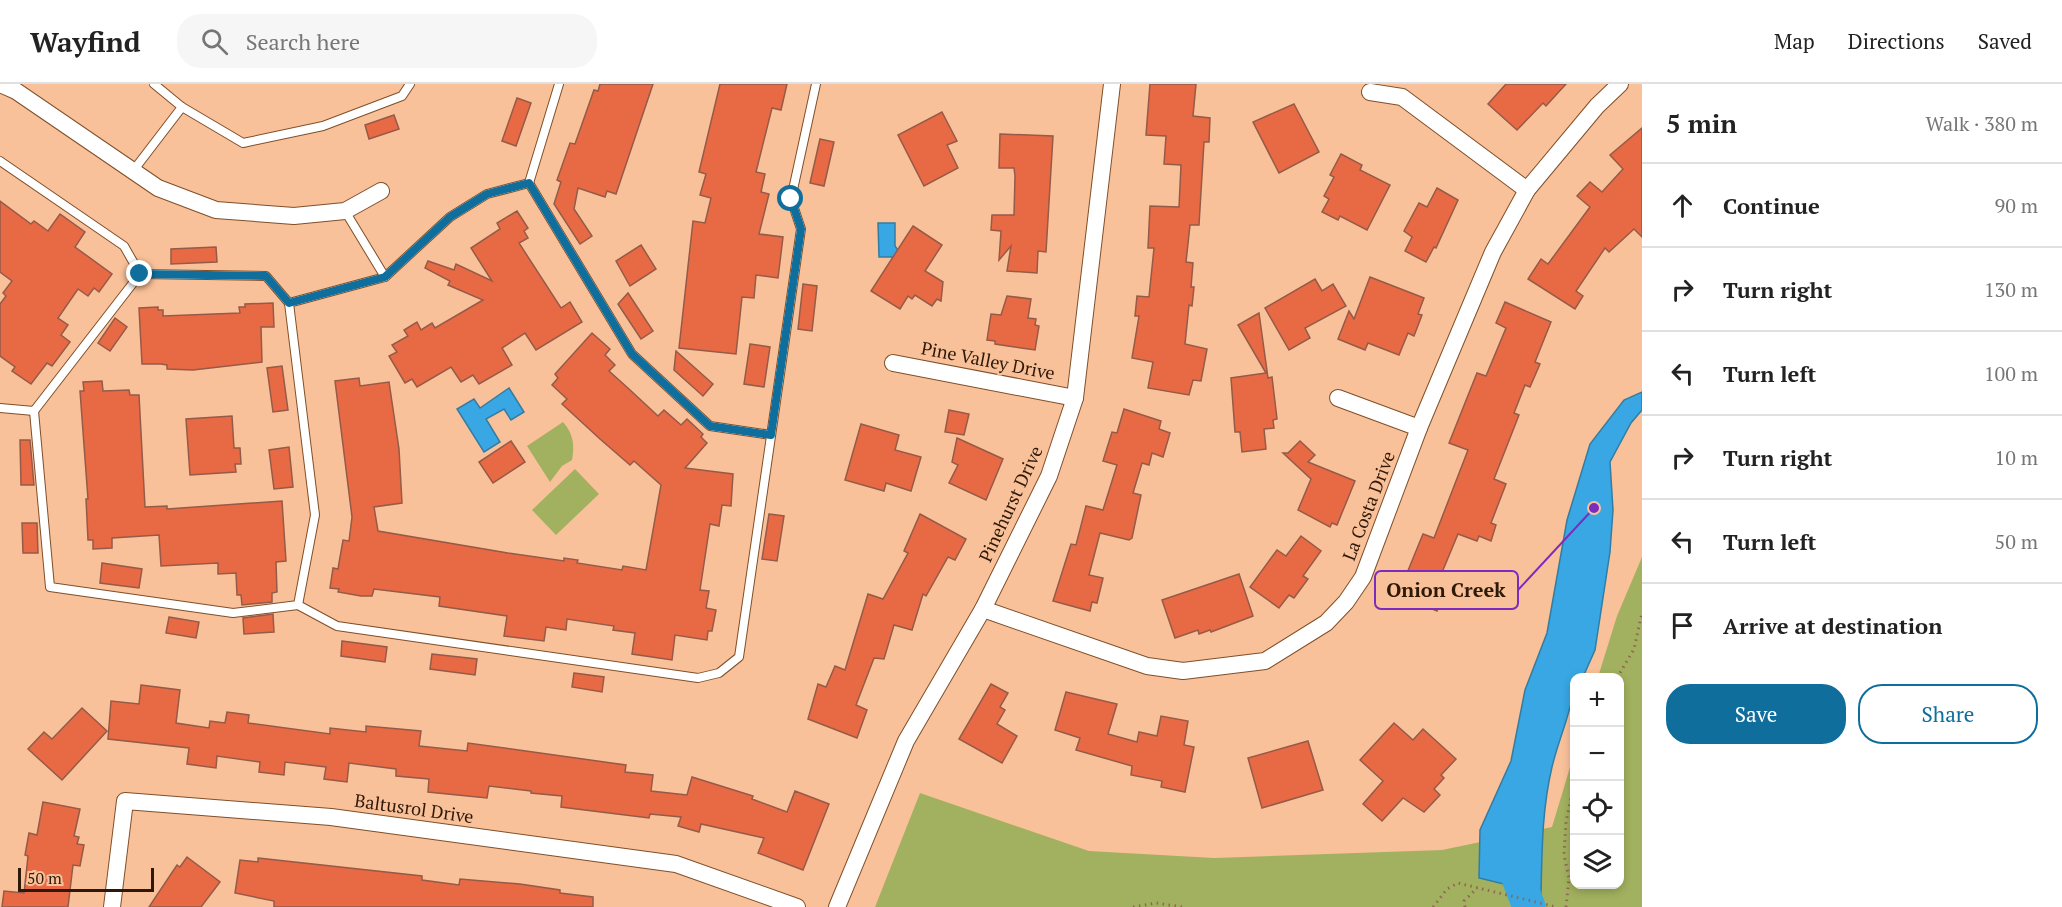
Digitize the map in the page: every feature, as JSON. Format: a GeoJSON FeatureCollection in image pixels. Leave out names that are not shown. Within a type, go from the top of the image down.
{"type":"FeatureCollection","features":[{"type":"Feature","properties":{"kind":"street"},"geometry":{"type":"LineString","coordinates":[[0,84],[16,92],[158,188],[216,210],[294,216],[345,211],[381,191]]}},
{"type":"Feature","properties":{"kind":"street","name":"Pinehurst Drive"},"geometry":{"type":"LineString","coordinates":[[837,907],[906,741],[983,609],[1049,476],[1075,398],[1112,84]]}},
{"type":"Feature","properties":{"kind":"street","name":"La Costa Drive"},"geometry":{"type":"LineString","coordinates":[[983,609],[1148,666],[1183,671],[1265,661],[1326,623],[1358,585],[1419,428],[1493,252],[1527,190],[1597,106],[1620,84]]}},
{"type":"Feature","properties":{"kind":"street"},"geometry":{"type":"LineString","coordinates":[[1370,92],[1402,97],[1527,190]]}},
{"type":"Feature","properties":{"kind":"street","name":"Pine Valley Drive"},"geometry":{"type":"LineString","coordinates":[[893,363],[1075,398]]}},
{"type":"Feature","properties":{"kind":"street"},"geometry":{"type":"LineString","coordinates":[[1338,398],[1419,428]]}},
{"type":"Feature","properties":{"kind":"street","name":"Baltusrol Drive"},"geometry":{"type":"LineString","coordinates":[[112,907],[125,801],[331,817],[676,864],[797,907]]}},
{"type":"Feature","properties":{"kind":"lane"},"geometry":{"type":"LineString","coordinates":[[154,84],[182,107],[243,143],[323,126],[402,96],[410,84]]}},
{"type":"Feature","properties":{"kind":"lane"},"geometry":{"type":"LineString","coordinates":[[559,84],[529,183],[632,354],[710,426],[771,435]]}},
{"type":"Feature","properties":{"kind":"lane"},"geometry":{"type":"LineString","coordinates":[[140,274],[34,411],[50,587],[233,613],[298,605],[337,626],[698,678],[719,673],[740,657],[801,229],[791,199],[816,84]]}},
{"type":"Feature","properties":{"kind":"lane"},"geometry":{"type":"LineString","coordinates":[[133,171],[182,107]]}},
{"type":"Feature","properties":{"kind":"lane"},"geometry":{"type":"LineString","coordinates":[[0,161],[124,246],[140,274]]}},
{"type":"Feature","properties":{"kind":"lane"},"geometry":{"type":"LineString","coordinates":[[289,303],[385,277],[450,217],[487,194],[529,183]]}},
{"type":"Feature","properties":{"kind":"lane"},"geometry":{"type":"LineString","coordinates":[[345,211],[385,277]]}},
{"type":"Feature","properties":{"kind":"lane"},"geometry":{"type":"LineString","coordinates":[[140,274],[266,276],[289,303],[315,515],[298,605]]}},
{"type":"Feature","properties":{"kind":"lane"},"geometry":{"type":"LineString","coordinates":[[0,408],[34,411]]}},
{"type":"Feature","properties":{"kind":"path"},"geometry":{"type":"LineString","coordinates":[[1620,673],[1634,649],[1642,613]]}},
{"type":"Feature","properties":{"kind":"path"},"geometry":{"type":"LineString","coordinates":[[1566,907],[1569,878],[1564,855],[1566,822],[1570,805]]}},
{"type":"Feature","properties":{"kind":"path"},"geometry":{"type":"LineString","coordinates":[[1433,907],[1447,890],[1458,883],[1556,907]]}},
{"type":"Feature","properties":{"kind":"path"},"geometry":{"type":"LineString","coordinates":[[1465,907],[1464,901],[1477,888]]}},
{"type":"Feature","properties":{"kind":"path"},"geometry":{"type":"LineString","coordinates":[[1134,907],[1156,903],[1182,907]]}},
{"type":"Feature","properties":{"kind":"green space"},"geometry":{"type":"Polygon","coordinates":[[[563,422],[572,440],[572,460],[562,466],[550,482],[527,446],[563,422]]]}},
{"type":"Feature","properties":{"kind":"green space"},"geometry":{"type":"Polygon","coordinates":[[[575,469],[599,494],[556,535],[532,510],[575,469]]]}},
{"type":"Feature","properties":{"kind":"green space"},"geometry":{"type":"Polygon","coordinates":[[[1642,557],[1642,907],[875,907],[920,793],[1089,851],[1214,858],[1442,850],[1552,827],[1570,767],[1570,889],[1624,889],[1624,673],[1599,673],[1617,616],[1642,557]]]}},
{"type":"Feature","properties":{"kind":"water"},"geometry":{"type":"Polygon","coordinates":[[[878,223],[895,223],[895,246],[900,253],[896,257],[879,257],[878,223]]]}},
{"type":"Feature","properties":{"kind":"water"},"geometry":{"type":"Polygon","coordinates":[[[509,388],[524,412],[511,420],[504,409],[486,419],[500,442],[484,452],[457,409],[474,399],[480,408],[509,388]]]}},
{"type":"Feature","properties":{"kind":"water"},"geometry":{"type":"Polygon","coordinates":[[[1642,392],[1642,410],[1631,423],[1610,462],[1613,510],[1610,552],[1595,650],[1585,673],[1570,673],[1569,711],[1552,767],[1544,814],[1541,893],[1479,878],[1480,830],[1511,761],[1525,690],[1547,633],[1567,520],[1590,444],[1624,400],[1642,392]]]}},
{"type":"Feature","properties":{"kind":"building"},"geometry":{"type":"Polygon","coordinates":[[[600,84],[653,84],[616,194],[607,191],[605,197],[578,188],[574,209],[592,236],[580,244],[554,204],[561,182],[557,180],[570,143],[575,144],[594,90],[598,91],[600,84]]]}},
{"type":"Feature","properties":{"kind":"building"},"geometry":{"type":"Polygon","coordinates":[[[720,84],[787,84],[781,110],[772,108],[756,172],[765,174],[761,192],[769,194],[759,234],[783,237],[778,278],[756,275],[754,298],[742,297],[736,354],[679,348],[693,221],[705,223],[711,198],[700,195],[706,174],[699,172],[720,84]]]}},
{"type":"Feature","properties":{"kind":"building"},"geometry":{"type":"Polygon","coordinates":[[[1150,84],[1196,84],[1193,116],[1210,118],[1209,142],[1204,142],[1199,225],[1190,225],[1186,262],[1193,263],[1191,287],[1194,287],[1192,306],[1189,305],[1185,344],[1207,349],[1201,381],[1193,380],[1189,395],[1148,388],[1153,362],[1132,358],[1139,316],[1135,316],[1137,296],[1149,297],[1154,248],[1148,248],[1150,206],[1179,207],[1181,165],[1164,164],[1166,136],[1146,135],[1150,84]]]}},
{"type":"Feature","properties":{"kind":"building"},"geometry":{"type":"Polygon","coordinates":[[[1506,84],[1566,84],[1546,106],[1543,103],[1517,130],[1488,104],[1506,84]]]}},
{"type":"Feature","properties":{"kind":"building"},"geometry":{"type":"Polygon","coordinates":[[[517,98],[531,103],[516,146],[502,141],[517,98]]]}},
{"type":"Feature","properties":{"kind":"building"},"geometry":{"type":"Polygon","coordinates":[[[1294,104],[1319,152],[1279,173],[1253,122],[1294,104]]]}},
{"type":"Feature","properties":{"kind":"building"},"geometry":{"type":"Polygon","coordinates":[[[942,112],[957,141],[947,145],[958,168],[924,186],[898,135],[942,112]]]}},
{"type":"Feature","properties":{"kind":"building"},"geometry":{"type":"Polygon","coordinates":[[[394,115],[399,129],[369,139],[365,125],[394,115]]]}},
{"type":"Feature","properties":{"kind":"building"},"geometry":{"type":"Polygon","coordinates":[[[1642,128],[1642,237],[1634,229],[1609,252],[1605,248],[1576,291],[1583,296],[1575,309],[1528,279],[1541,259],[1548,264],[1590,207],[1577,196],[1590,182],[1602,192],[1623,169],[1610,155],[1642,128]]]}},
{"type":"Feature","properties":{"kind":"building"},"geometry":{"type":"Polygon","coordinates":[[[1000,134],[1053,136],[1046,252],[1038,251],[1037,273],[1007,271],[1011,246],[999,260],[1001,231],[991,230],[992,215],[1014,215],[1014,168],[999,168],[1000,134]]]}},
{"type":"Feature","properties":{"kind":"building"},"geometry":{"type":"Polygon","coordinates":[[[820,139],[834,142],[824,186],[810,183],[820,139]]]}},
{"type":"Feature","properties":{"kind":"building"},"geometry":{"type":"Polygon","coordinates":[[[1341,154],[1362,165],[1360,170],[1390,185],[1367,230],[1340,216],[1338,220],[1322,212],[1329,199],[1324,196],[1334,177],[1330,175],[1341,154]]]}},
{"type":"Feature","properties":{"kind":"building"},"geometry":{"type":"Polygon","coordinates":[[[1437,188],[1458,200],[1436,248],[1434,247],[1426,262],[1405,251],[1412,237],[1404,231],[1419,203],[1427,207],[1437,188]]]}},
{"type":"Feature","properties":{"kind":"building"},"geometry":{"type":"Polygon","coordinates":[[[0,201],[31,224],[34,221],[48,231],[60,214],[85,232],[75,247],[112,274],[99,292],[94,288],[88,296],[78,289],[58,318],[68,325],[61,335],[70,342],[52,366],[47,363],[31,384],[12,371],[15,367],[0,356],[0,304],[6,296],[3,293],[12,281],[0,272],[0,201]]]}},
{"type":"Feature","properties":{"kind":"building"},"geometry":{"type":"Polygon","coordinates":[[[517,211],[528,228],[524,231],[528,238],[519,243],[561,308],[570,302],[582,322],[536,350],[525,333],[502,348],[512,365],[479,384],[473,375],[461,382],[451,367],[417,387],[412,379],[405,383],[389,356],[397,352],[392,345],[408,336],[404,330],[417,322],[421,330],[432,323],[435,328],[483,300],[448,285],[450,281],[425,268],[428,261],[454,270],[456,264],[492,281],[471,248],[500,229],[497,223],[517,211]]]}},
{"type":"Feature","properties":{"kind":"building"},"geometry":{"type":"Polygon","coordinates":[[[913,226],[942,245],[925,271],[943,282],[941,301],[937,299],[932,306],[915,295],[912,299],[908,296],[900,309],[871,291],[913,226]]]}},
{"type":"Feature","properties":{"kind":"building"},"geometry":{"type":"Polygon","coordinates":[[[641,245],[656,269],[630,286],[616,261],[641,245]]]}},
{"type":"Feature","properties":{"kind":"building"},"geometry":{"type":"Polygon","coordinates":[[[216,247],[217,262],[171,264],[171,249],[216,247]]]}},
{"type":"Feature","properties":{"kind":"building"},"geometry":{"type":"Polygon","coordinates":[[[1370,277],[1424,298],[1418,314],[1422,315],[1414,336],[1408,333],[1399,355],[1368,343],[1365,350],[1338,339],[1349,311],[1354,319],[1370,277]]]}},
{"type":"Feature","properties":{"kind":"building"},"geometry":{"type":"Polygon","coordinates":[[[1315,279],[1322,291],[1333,284],[1346,306],[1305,328],[1310,338],[1289,350],[1265,308],[1315,279]]]}},
{"type":"Feature","properties":{"kind":"building"},"geometry":{"type":"Polygon","coordinates":[[[803,284],[817,286],[812,331],[798,329],[803,284]]]}},
{"type":"Feature","properties":{"kind":"building"},"geometry":{"type":"Polygon","coordinates":[[[628,293],[653,331],[641,339],[618,304],[628,293]]]}},
{"type":"Feature","properties":{"kind":"building"},"geometry":{"type":"Polygon","coordinates":[[[1007,296],[1031,299],[1028,318],[1036,319],[1035,325],[1039,326],[1035,350],[995,344],[995,341],[987,340],[991,314],[1001,315],[1007,296]]]}},
{"type":"Feature","properties":{"kind":"building"},"geometry":{"type":"Polygon","coordinates":[[[1505,302],[1551,322],[1535,362],[1540,364],[1530,387],[1525,385],[1514,413],[1519,415],[1494,479],[1506,484],[1491,523],[1496,525],[1491,541],[1479,536],[1477,541],[1458,534],[1438,582],[1447,586],[1437,611],[1398,595],[1423,534],[1434,538],[1468,450],[1449,443],[1477,373],[1486,376],[1506,328],[1496,323],[1505,302]]]}},
{"type":"Feature","properties":{"kind":"building"},"geometry":{"type":"Polygon","coordinates":[[[273,303],[274,327],[261,327],[262,362],[193,370],[167,369],[167,365],[161,364],[142,364],[139,308],[158,307],[158,310],[163,310],[163,316],[240,313],[239,307],[245,307],[245,304],[273,303]]]}},
{"type":"Feature","properties":{"kind":"building"},"geometry":{"type":"Polygon","coordinates":[[[1259,313],[1268,378],[1272,377],[1277,419],[1273,420],[1274,428],[1264,429],[1266,449],[1242,452],[1240,432],[1235,432],[1231,378],[1266,373],[1238,325],[1259,313]]]}},
{"type":"Feature","properties":{"kind":"building"},"geometry":{"type":"Polygon","coordinates":[[[115,318],[127,327],[110,351],[98,343],[115,318]]]}},
{"type":"Feature","properties":{"kind":"building"},"geometry":{"type":"Polygon","coordinates":[[[592,333],[610,349],[605,355],[615,365],[609,371],[658,416],[664,410],[681,425],[687,419],[703,434],[701,437],[707,443],[685,468],[733,474],[731,506],[722,505],[719,526],[710,524],[700,590],[709,591],[706,608],[716,610],[712,631],[708,631],[707,640],[675,635],[672,660],[632,654],[635,633],[613,630],[614,626],[567,619],[566,630],[546,627],[544,641],[504,636],[507,616],[439,606],[440,597],[374,589],[372,596],[361,596],[338,592],[339,589],[330,588],[333,568],[338,569],[343,540],[349,541],[352,517],[335,381],[359,378],[360,386],[389,382],[399,449],[402,503],[374,507],[378,531],[508,553],[564,561],[564,558],[578,560],[577,563],[622,570],[623,566],[646,570],[661,485],[634,461],[630,465],[600,439],[562,404],[567,399],[552,385],[558,378],[555,374],[592,333]]]}},
{"type":"Feature","properties":{"kind":"building"},"geometry":{"type":"Polygon","coordinates":[[[750,344],[770,347],[764,387],[744,384],[750,344]]]}},
{"type":"Feature","properties":{"kind":"building"},"geometry":{"type":"Polygon","coordinates":[[[676,351],[713,384],[703,396],[674,370],[676,351]]]}},
{"type":"Feature","properties":{"kind":"building"},"geometry":{"type":"Polygon","coordinates":[[[282,366],[288,410],[273,412],[267,368],[282,366]]]}},
{"type":"Feature","properties":{"kind":"building"},"geometry":{"type":"Polygon","coordinates":[[[102,381],[103,391],[129,390],[130,395],[139,395],[145,507],[167,506],[167,509],[282,501],[286,561],[276,562],[277,592],[272,593],[272,602],[242,605],[241,595],[237,595],[236,573],[218,574],[218,563],[161,566],[159,535],[112,538],[112,548],[93,549],[93,540],[88,540],[86,499],[88,499],[80,391],[84,391],[83,382],[102,381]]]}},
{"type":"Feature","properties":{"kind":"building"},"geometry":{"type":"Polygon","coordinates":[[[1124,409],[1161,421],[1159,429],[1170,433],[1163,457],[1152,453],[1149,465],[1142,463],[1133,493],[1141,495],[1132,538],[1129,540],[1100,533],[1089,575],[1103,578],[1097,603],[1092,602],[1090,611],[1053,601],[1071,544],[1076,545],[1086,506],[1103,510],[1117,465],[1103,461],[1112,432],[1117,433],[1124,409]]]}},
{"type":"Feature","properties":{"kind":"building"},"geometry":{"type":"Polygon","coordinates":[[[949,410],[969,414],[964,435],[945,432],[949,410]]]}},
{"type":"Feature","properties":{"kind":"building"},"geometry":{"type":"Polygon","coordinates":[[[232,416],[234,448],[240,448],[241,464],[235,464],[236,472],[190,475],[186,419],[232,416]]]}},
{"type":"Feature","properties":{"kind":"building"},"geometry":{"type":"Polygon","coordinates":[[[861,424],[899,435],[895,450],[921,457],[911,491],[886,483],[884,491],[845,480],[861,424]]]}},
{"type":"Feature","properties":{"kind":"building"},"geometry":{"type":"Polygon","coordinates":[[[957,438],[1003,459],[986,500],[949,483],[958,465],[952,462],[957,438]]]}},
{"type":"Feature","properties":{"kind":"building"},"geometry":{"type":"Polygon","coordinates":[[[20,440],[30,440],[34,485],[21,485],[20,440]]]}},
{"type":"Feature","properties":{"kind":"building"},"geometry":{"type":"Polygon","coordinates":[[[511,441],[525,462],[493,483],[479,462],[511,441]]]}},
{"type":"Feature","properties":{"kind":"building"},"geometry":{"type":"Polygon","coordinates":[[[1300,441],[1315,455],[1308,462],[1355,481],[1337,525],[1332,523],[1330,527],[1298,510],[1311,479],[1283,453],[1288,453],[1300,441]]]}},
{"type":"Feature","properties":{"kind":"building"},"geometry":{"type":"Polygon","coordinates":[[[289,447],[293,487],[274,489],[269,450],[289,447]]]}},
{"type":"Feature","properties":{"kind":"building"},"geometry":{"type":"Polygon","coordinates":[[[769,514],[784,516],[777,561],[762,559],[769,514]]]}},
{"type":"Feature","properties":{"kind":"building"},"geometry":{"type":"Polygon","coordinates":[[[920,514],[966,539],[955,560],[948,557],[926,596],[923,594],[912,630],[894,625],[884,659],[874,658],[856,705],[867,710],[857,738],[808,719],[818,684],[826,687],[835,666],[845,670],[868,594],[883,599],[908,553],[904,551],[920,514]]]}},
{"type":"Feature","properties":{"kind":"building"},"geometry":{"type":"Polygon","coordinates":[[[22,523],[37,523],[38,553],[23,553],[22,523]]]}},
{"type":"Feature","properties":{"kind":"building"},"geometry":{"type":"Polygon","coordinates":[[[1301,536],[1321,551],[1303,576],[1308,579],[1294,598],[1289,595],[1279,608],[1250,587],[1277,550],[1286,556],[1301,536]]]}},
{"type":"Feature","properties":{"kind":"building"},"geometry":{"type":"Polygon","coordinates":[[[102,563],[142,569],[139,588],[100,583],[102,563]]]}},
{"type":"Feature","properties":{"kind":"building"},"geometry":{"type":"Polygon","coordinates":[[[1239,574],[1253,616],[1211,632],[1210,630],[1199,634],[1198,630],[1175,638],[1162,600],[1239,574]]]}},
{"type":"Feature","properties":{"kind":"building"},"geometry":{"type":"Polygon","coordinates":[[[273,614],[274,632],[244,634],[243,618],[273,614]]]}},
{"type":"Feature","properties":{"kind":"building"},"geometry":{"type":"Polygon","coordinates":[[[169,617],[199,622],[196,638],[166,633],[169,617]]]}},
{"type":"Feature","properties":{"kind":"building"},"geometry":{"type":"Polygon","coordinates":[[[342,641],[387,647],[385,662],[341,656],[342,641]]]}},
{"type":"Feature","properties":{"kind":"building"},"geometry":{"type":"Polygon","coordinates":[[[432,654],[477,659],[475,675],[430,669],[432,654]]]}},
{"type":"Feature","properties":{"kind":"building"},"geometry":{"type":"Polygon","coordinates":[[[574,673],[604,677],[602,692],[572,687],[574,673]]]}},
{"type":"Feature","properties":{"kind":"building"},"geometry":{"type":"Polygon","coordinates":[[[991,684],[1008,693],[1000,707],[1005,710],[997,724],[1017,736],[1002,763],[959,739],[991,684]]]}},
{"type":"Feature","properties":{"kind":"building"},"geometry":{"type":"Polygon","coordinates":[[[141,685],[180,690],[176,723],[209,728],[210,721],[225,723],[227,712],[249,715],[248,723],[330,734],[330,728],[366,732],[366,726],[421,731],[419,746],[467,751],[468,743],[626,765],[625,772],[653,775],[651,791],[687,795],[692,777],[753,796],[752,799],[787,812],[795,791],[829,804],[803,870],[758,853],[764,838],[701,824],[699,832],[678,826],[681,817],[650,814],[649,818],[561,807],[562,796],[489,786],[487,798],[428,792],[429,779],[396,776],[396,769],[349,763],[347,782],[324,779],[326,767],[285,762],[284,775],[259,772],[260,762],[217,756],[216,768],[187,764],[189,748],[108,739],[111,701],[139,704],[141,685]]]}},
{"type":"Feature","properties":{"kind":"building"},"geometry":{"type":"Polygon","coordinates":[[[1066,692],[1117,704],[1108,734],[1137,742],[1139,732],[1157,736],[1161,716],[1188,721],[1184,745],[1194,747],[1185,792],[1161,787],[1162,781],[1131,775],[1132,766],[1076,750],[1080,738],[1055,730],[1066,692]]]}},
{"type":"Feature","properties":{"kind":"building"},"geometry":{"type":"Polygon","coordinates":[[[82,708],[107,731],[62,780],[28,749],[44,732],[52,739],[82,708]]]}},
{"type":"Feature","properties":{"kind":"building"},"geometry":{"type":"Polygon","coordinates":[[[1394,723],[1413,740],[1423,729],[1456,759],[1441,775],[1444,778],[1434,789],[1440,795],[1424,812],[1403,798],[1382,821],[1363,804],[1383,781],[1360,760],[1394,723]]]}},
{"type":"Feature","properties":{"kind":"building"},"geometry":{"type":"Polygon","coordinates":[[[1308,741],[1323,790],[1262,808],[1248,758],[1308,741]]]}},
{"type":"Feature","properties":{"kind":"building"},"geometry":{"type":"Polygon","coordinates":[[[43,802],[80,809],[74,836],[79,837],[77,844],[84,845],[80,866],[73,865],[68,907],[2,907],[4,891],[24,893],[28,856],[25,855],[29,833],[37,835],[43,802]]]}},
{"type":"Feature","properties":{"kind":"building"},"geometry":{"type":"Polygon","coordinates":[[[187,857],[220,882],[201,907],[149,907],[177,865],[180,867],[187,857]]]}},
{"type":"Feature","properties":{"kind":"building"},"geometry":{"type":"Polygon","coordinates":[[[258,858],[422,876],[422,880],[459,885],[460,879],[520,884],[560,890],[560,893],[593,897],[593,907],[274,907],[274,901],[235,893],[240,860],[258,862],[258,858]]]}},
{"type":"Feature","properties":{"kind":"waterway"},"geometry":{"type":"LineString","coordinates":[[1522,846],[1516,873],[1529,907]]}},
{"type":"Feature","properties":{"kind":"place","name":"Onion Creek"},"geometry":{"type":"Point","coordinates":[1594,508]}},
{"type":"Feature","properties":{"kind":"route"},"geometry":{"type":"LineString","coordinates":[[140,274],[266,276],[289,303],[385,277],[450,217],[487,194],[529,183],[632,354],[710,426],[771,435],[801,229],[791,199]]}}]}
